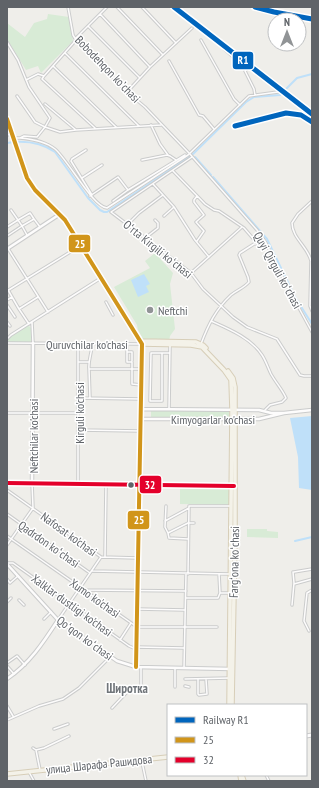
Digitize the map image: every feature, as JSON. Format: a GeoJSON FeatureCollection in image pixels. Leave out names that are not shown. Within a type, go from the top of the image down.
{"type":"FeatureCollection","features":[{"type":"Feature","properties":{"kind":"main road"},"geometry":{"type":"LineString","coordinates":[[7,118],[27,178],[35,190],[65,220],[141,343]]}},
{"type":"Feature","properties":{"kind":"main road","name":"Quruvchilar ko'chasi"},"geometry":{"type":"LineString","coordinates":[[141,343],[192,342],[201,344],[233,378],[235,387],[233,420]]}},
{"type":"Feature","properties":{"kind":"main road","name":"Quruvchilar ko'chasi"},"geometry":{"type":"LineString","coordinates":[[141,343],[199,346],[211,356],[231,380],[234,410]]}},
{"type":"Feature","properties":{"kind":"main road","name":"Fargʻona koʻchasi"},"geometry":{"type":"LineString","coordinates":[[231,704],[233,420]]}},
{"type":"Feature","properties":{"kind":"main road","name":"Fargʻona koʻchasi"},"geometry":{"type":"LineString","coordinates":[[231,704],[231,506],[233,486]]}},
{"type":"Feature","properties":{"kind":"main road"},"geometry":{"type":"LineString","coordinates":[[30,772],[142,762],[167,758]]}},
{"type":"Feature","properties":{"kind":"main road","name":"улица Шарафа Рашидова"},"geometry":{"type":"LineString","coordinates":[[7,775],[40,770],[167,758]]}},
{"type":"Feature","properties":{"kind":"street","name":"Bobodehqon koʼchasi"},"geometry":{"type":"LineString","coordinates":[[68,7],[73,35],[76,39],[127,92],[145,107],[188,154]]}},
{"type":"Feature","properties":{"kind":"street"},"geometry":{"type":"LineString","coordinates":[[96,129],[42,79],[76,39],[107,7]]}},
{"type":"Feature","properties":{"kind":"street"},"geometry":{"type":"LineString","coordinates":[[117,7],[163,55]]}},
{"type":"Feature","properties":{"kind":"street"},"geometry":{"type":"LineString","coordinates":[[142,7],[176,43]]}},
{"type":"Feature","properties":{"kind":"street"},"geometry":{"type":"LineString","coordinates":[[100,14],[150,67]]}},
{"type":"Feature","properties":{"kind":"street"},"geometry":{"type":"LineString","coordinates":[[88,26],[140,78]]}},
{"type":"Feature","properties":{"kind":"street"},"geometry":{"type":"LineString","coordinates":[[127,92],[150,67],[192,28]]}},
{"type":"Feature","properties":{"kind":"street"},"geometry":{"type":"LineString","coordinates":[[200,40],[234,99],[240,105]]}},
{"type":"Feature","properties":{"kind":"street"},"geometry":{"type":"LineString","coordinates":[[7,42],[18,60],[26,80],[50,118],[37,137],[24,136],[20,138]]}},
{"type":"Feature","properties":{"kind":"street"},"geometry":{"type":"LineString","coordinates":[[224,50],[247,68],[245,70],[255,94]]}},
{"type":"Feature","properties":{"kind":"street"},"geometry":{"type":"LineString","coordinates":[[64,53],[140,126]]}},
{"type":"Feature","properties":{"kind":"street"},"geometry":{"type":"LineString","coordinates":[[169,61],[199,115],[204,116],[214,129]]}},
{"type":"Feature","properties":{"kind":"street"},"geometry":{"type":"LineString","coordinates":[[53,66],[116,127]]}},
{"type":"Feature","properties":{"kind":"street"},"geometry":{"type":"LineString","coordinates":[[26,80],[38,74],[44,76]]}},
{"type":"Feature","properties":{"kind":"street"},"geometry":{"type":"LineString","coordinates":[[7,135],[14,138],[42,142],[54,148],[101,207],[107,208],[188,154],[249,96],[278,92]]}},
{"type":"Feature","properties":{"kind":"street"},"geometry":{"type":"LineString","coordinates":[[17,96],[35,122],[60,132],[161,125]]}},
{"type":"Feature","properties":{"kind":"street"},"geometry":{"type":"LineString","coordinates":[[45,104],[76,130]]}},
{"type":"Feature","properties":{"kind":"street"},"geometry":{"type":"LineString","coordinates":[[151,125],[160,144],[168,155],[177,160]]}},
{"type":"Feature","properties":{"kind":"street"},"geometry":{"type":"LineString","coordinates":[[86,150],[71,160],[91,195]]}},
{"type":"Feature","properties":{"kind":"street"},"geometry":{"type":"LineString","coordinates":[[113,200],[188,154]]}},
{"type":"Feature","properties":{"kind":"street","name":"Quyi Qirguli koʻchasi"},"geometry":{"type":"LineString","coordinates":[[188,154],[257,230],[266,243],[280,273],[312,332]]}},
{"type":"Feature","properties":{"kind":"street"},"geometry":{"type":"LineString","coordinates":[[142,160],[168,155]]}},
{"type":"Feature","properties":{"kind":"street","name":"Oʻrta Kirgili koʻchasi"},"geometry":{"type":"LineString","coordinates":[[192,157],[111,211],[191,273],[203,289],[247,327],[277,339],[300,375],[312,376]]}},
{"type":"Feature","properties":{"kind":"street"},"geometry":{"type":"LineString","coordinates":[[82,178],[102,165]]}},
{"type":"Feature","properties":{"kind":"street"},"geometry":{"type":"LineString","coordinates":[[173,171],[208,207],[219,211],[242,227],[257,243]]}},
{"type":"Feature","properties":{"kind":"street"},"geometry":{"type":"LineString","coordinates":[[91,195],[118,177],[128,190]]}},
{"type":"Feature","properties":{"kind":"street"},"geometry":{"type":"LineString","coordinates":[[153,184],[174,207],[196,241],[209,257]]}},
{"type":"Feature","properties":{"kind":"street"},"geometry":{"type":"LineString","coordinates":[[128,224],[139,213],[163,196]]}},
{"type":"Feature","properties":{"kind":"street"},"geometry":{"type":"LineString","coordinates":[[196,241],[204,231],[196,222],[204,215],[194,202],[197,196]]}},
{"type":"Feature","properties":{"kind":"street"},"geometry":{"type":"LineString","coordinates":[[312,201],[298,214],[292,223],[293,231],[310,255],[310,306],[312,311]]}},
{"type":"Feature","properties":{"kind":"street"},"geometry":{"type":"LineString","coordinates":[[164,216],[174,207]]}},
{"type":"Feature","properties":{"kind":"street"},"geometry":{"type":"LineString","coordinates":[[11,210],[28,236]]}},
{"type":"Feature","properties":{"kind":"street"},"geometry":{"type":"LineString","coordinates":[[7,227],[30,213],[40,228]]}},
{"type":"Feature","properties":{"kind":"street"},"geometry":{"type":"LineString","coordinates":[[48,312],[7,248],[28,236],[60,214]]}},
{"type":"Feature","properties":{"kind":"street"},"geometry":{"type":"LineString","coordinates":[[7,236],[34,218]]}},
{"type":"Feature","properties":{"kind":"street"},"geometry":{"type":"LineString","coordinates":[[146,239],[158,228],[158,223],[155,220]]}},
{"type":"Feature","properties":{"kind":"street"},"geometry":{"type":"LineString","coordinates":[[191,273],[242,227]]}},
{"type":"Feature","properties":{"kind":"street"},"geometry":{"type":"LineString","coordinates":[[201,344],[216,311],[232,295],[245,287],[249,282],[239,255],[240,253],[254,244],[266,243]]}},
{"type":"Feature","properties":{"kind":"street"},"geometry":{"type":"LineString","coordinates":[[29,324],[8,291],[81,246]]}},
{"type":"Feature","properties":{"kind":"street"},"geometry":{"type":"LineString","coordinates":[[7,339],[101,278]]}},
{"type":"Feature","properties":{"kind":"street"},"geometry":{"type":"LineString","coordinates":[[7,300],[12,297]]}},
{"type":"Feature","properties":{"kind":"street"},"geometry":{"type":"LineString","coordinates":[[19,309],[38,297]]}},
{"type":"Feature","properties":{"kind":"street"},"geometry":{"type":"LineString","coordinates":[[106,302],[114,315]]}},
{"type":"Feature","properties":{"kind":"street"},"geometry":{"type":"LineString","coordinates":[[7,305],[15,317]]}},
{"type":"Feature","properties":{"kind":"street"},"geometry":{"type":"LineString","coordinates":[[211,321],[237,333],[252,344],[263,356],[272,375],[279,384],[286,398],[282,402],[270,405],[265,411]]}},
{"type":"Feature","properties":{"kind":"street"},"geometry":{"type":"LineString","coordinates":[[7,322],[10,326]]}},
{"type":"Feature","properties":{"kind":"street"},"geometry":{"type":"LineString","coordinates":[[32,322],[33,343]]}},
{"type":"Feature","properties":{"kind":"street","name":"Neftchilar ko'chasi"},"geometry":{"type":"LineString","coordinates":[[33,343],[33,508]]}},
{"type":"Feature","properties":{"kind":"street","name":"Kirguli ko'chasi"},"geometry":{"type":"LineString","coordinates":[[78,343],[78,483]]}},
{"type":"Feature","properties":{"kind":"street"},"geometry":{"type":"LineString","coordinates":[[136,667],[142,385],[141,343]]}},
{"type":"Feature","properties":{"kind":"street","name":"Quruvchilar ko'chasi"},"geometry":{"type":"LineString","coordinates":[[7,344],[141,343]]}},
{"type":"Feature","properties":{"kind":"street"},"geometry":{"type":"LineString","coordinates":[[90,398],[88,362],[92,352],[92,344]]}},
{"type":"Feature","properties":{"kind":"street"},"geometry":{"type":"LineString","coordinates":[[127,344],[127,362],[132,362]]}},
{"type":"Feature","properties":{"kind":"street"},"geometry":{"type":"LineString","coordinates":[[169,409],[170,345]]}},
{"type":"Feature","properties":{"kind":"street"},"geometry":{"type":"LineString","coordinates":[[127,352],[132,352],[132,384],[142,385]]}},
{"type":"Feature","properties":{"kind":"street"},"geometry":{"type":"LineString","coordinates":[[162,353],[162,401],[150,401],[151,353],[162,353],[170,353]]}},
{"type":"Feature","properties":{"kind":"street"},"geometry":{"type":"LineString","coordinates":[[78,362],[88,362]]}},
{"type":"Feature","properties":{"kind":"street"},"geometry":{"type":"LineString","coordinates":[[89,369],[142,369]]}},
{"type":"Feature","properties":{"kind":"street"},"geometry":{"type":"LineString","coordinates":[[79,398],[141,398]]}},
{"type":"Feature","properties":{"kind":"street","name":"Kimyogarlar ko'chasi"},"geometry":{"type":"LineString","coordinates":[[141,409],[261,410],[284,413]]}},
{"type":"Feature","properties":{"kind":"street"},"geometry":{"type":"LineString","coordinates":[[261,410],[263,414],[262,418]]}},
{"type":"Feature","properties":{"kind":"street","name":"Kimyogarlar ko'chasi"},"geometry":{"type":"LineString","coordinates":[[141,419],[233,420],[262,418],[284,413],[312,410]]}},
{"type":"Feature","properties":{"kind":"street"},"geometry":{"type":"LineString","coordinates":[[7,412],[79,413]]}},
{"type":"Feature","properties":{"kind":"street"},"geometry":{"type":"LineString","coordinates":[[78,430],[141,431]]}},
{"type":"Feature","properties":{"kind":"street"},"geometry":{"type":"LineString","coordinates":[[7,482],[233,486]]}},
{"type":"Feature","properties":{"kind":"street"},"geometry":{"type":"LineString","coordinates":[[105,557],[106,484]]}},
{"type":"Feature","properties":{"kind":"street","name":"Nafosat ko'chasi"},"geometry":{"type":"LineString","coordinates":[[7,490],[101,557],[138,558]]}},
{"type":"Feature","properties":{"kind":"street"},"geometry":{"type":"LineString","coordinates":[[166,506],[165,527],[169,538],[188,539]]}},
{"type":"Feature","properties":{"kind":"street"},"geometry":{"type":"LineString","coordinates":[[165,521],[189,508],[189,506],[231,506]]}},
{"type":"Feature","properties":{"kind":"street"},"geometry":{"type":"LineString","coordinates":[[7,545],[33,508]]}},
{"type":"Feature","properties":{"kind":"street"},"geometry":{"type":"LineString","coordinates":[[184,668],[189,508]]}},
{"type":"Feature","properties":{"kind":"street","name":"Qadrdon koʻchasi"},"geometry":{"type":"LineString","coordinates":[[7,514],[90,573]]}},
{"type":"Feature","properties":{"kind":"street"},"geometry":{"type":"LineString","coordinates":[[168,533],[188,523],[194,523]]}},
{"type":"Feature","properties":{"kind":"street","name":"Xumo ko'chasi"},"geometry":{"type":"LineString","coordinates":[[7,536],[137,627]]}},
{"type":"Feature","properties":{"kind":"street"},"geometry":{"type":"LineString","coordinates":[[7,678],[25,665],[39,649],[101,557]]}},
{"type":"Feature","properties":{"kind":"street","name":"Qoʻqon koʻchasi"},"geometry":{"type":"LineString","coordinates":[[7,563],[58,620],[110,657],[126,665],[136,667],[232,669]]}},
{"type":"Feature","properties":{"kind":"street","name":"Xalklar dustligi ko'chasi"},"geometry":{"type":"LineString","coordinates":[[7,563],[13,563],[120,640],[136,648],[184,648]]}},
{"type":"Feature","properties":{"kind":"street"},"geometry":{"type":"LineString","coordinates":[[292,605],[294,584],[293,572],[312,569]]}},
{"type":"Feature","properties":{"kind":"street","name":"Qadrdon koʻchasi"},"geometry":{"type":"LineString","coordinates":[[92,571],[231,574]]}},
{"type":"Feature","properties":{"kind":"street"},"geometry":{"type":"LineString","coordinates":[[186,598],[218,598],[220,593],[219,574]]}},
{"type":"Feature","properties":{"kind":"street"},"geometry":{"type":"LineString","coordinates":[[7,579],[10,582],[18,576]]}},
{"type":"Feature","properties":{"kind":"street"},"geometry":{"type":"LineString","coordinates":[[294,584],[312,579]]}},
{"type":"Feature","properties":{"kind":"street"},"geometry":{"type":"LineString","coordinates":[[83,590],[186,591]]}},
{"type":"Feature","properties":{"kind":"street"},"geometry":{"type":"LineString","coordinates":[[309,631],[304,620],[307,593],[312,590]]}},
{"type":"Feature","properties":{"kind":"street"},"geometry":{"type":"LineString","coordinates":[[220,593],[231,593]]}},
{"type":"Feature","properties":{"kind":"street"},"geometry":{"type":"LineString","coordinates":[[7,602],[11,598]]}},
{"type":"Feature","properties":{"kind":"street"},"geometry":{"type":"LineString","coordinates":[[19,600],[24,605]]}},
{"type":"Feature","properties":{"kind":"street"},"geometry":{"type":"LineString","coordinates":[[137,609],[185,610]]}},
{"type":"Feature","properties":{"kind":"street"},"geometry":{"type":"LineString","coordinates":[[44,619],[51,612]]}},
{"type":"Feature","properties":{"kind":"street"},"geometry":{"type":"LineString","coordinates":[[120,640],[131,623]]}},
{"type":"Feature","properties":{"kind":"street"},"geometry":{"type":"LineString","coordinates":[[137,627],[217,627]]}},
{"type":"Feature","properties":{"kind":"street"},"geometry":{"type":"LineString","coordinates":[[7,663],[17,656],[25,665]]}},
{"type":"Feature","properties":{"kind":"street"},"geometry":{"type":"LineString","coordinates":[[7,720],[38,706],[63,699],[79,688],[110,657]]}},
{"type":"Feature","properties":{"kind":"street"},"geometry":{"type":"LineString","coordinates":[[7,666],[14,674]]}},
{"type":"Feature","properties":{"kind":"street"},"geometry":{"type":"LineString","coordinates":[[112,708],[129,690],[141,686],[141,667]]}},
{"type":"Feature","properties":{"kind":"street"},"geometry":{"type":"LineString","coordinates":[[175,668],[175,687]]}},
{"type":"Feature","properties":{"kind":"street"},"geometry":{"type":"LineString","coordinates":[[186,679],[230,678]]}},
{"type":"Feature","properties":{"kind":"street"},"geometry":{"type":"LineString","coordinates":[[198,679],[198,694],[200,695],[207,694],[206,679]]}},
{"type":"Feature","properties":{"kind":"street"},"geometry":{"type":"LineString","coordinates":[[185,686],[189,687]]}},
{"type":"Feature","properties":{"kind":"street"},"geometry":{"type":"LineString","coordinates":[[7,706],[13,717]]}},
{"type":"Feature","properties":{"kind":"street"},"geometry":{"type":"LineString","coordinates":[[54,729],[68,724]]}},
{"type":"Feature","properties":{"kind":"street"},"geometry":{"type":"LineString","coordinates":[[36,750],[44,748],[69,736]]}},
{"type":"Feature","properties":{"kind":"street"},"geometry":{"type":"LineString","coordinates":[[33,748],[36,750],[40,770]]}},
{"type":"Feature","properties":{"kind":"street"},"geometry":{"type":"LineString","coordinates":[[142,762],[146,781]]}},
{"type":"Feature","properties":{"kind":"street"},"geometry":{"type":"LineString","coordinates":[[30,772],[34,781]]}},
{"type":"Feature","properties":{"kind":"green space"},"geometry":{"type":"Polygon","coordinates":[[[48,14],[69,17],[73,41],[41,73],[38,66],[26,70],[7,39],[7,23],[25,37],[34,23],[47,19],[48,14]]]}},
{"type":"Feature","properties":{"kind":"green space","name":"Neftchi"},"geometry":{"type":"Polygon","coordinates":[[[155,253],[173,273],[170,284],[175,329],[170,336],[169,341],[149,341],[143,339],[137,325],[114,287],[150,268],[145,261],[155,253]]]}},
{"type":"Feature","properties":{"kind":"green space"},"geometry":{"type":"Polygon","coordinates":[[[28,325],[31,328],[31,342],[7,342],[10,335],[28,325]]]}},
{"type":"Feature","properties":{"kind":"green space"},"geometry":{"type":"Polygon","coordinates":[[[151,409],[229,410],[229,419],[151,419],[151,409]]]}},
{"type":"Feature","properties":{"kind":"green space"},"geometry":{"type":"Polygon","coordinates":[[[180,488],[229,489],[229,505],[180,504],[180,488]]]}},
{"type":"Feature","properties":{"kind":"green space"},"geometry":{"type":"Polygon","coordinates":[[[247,529],[267,529],[267,531],[278,532],[278,538],[247,537],[247,529]]]}},
{"type":"Feature","properties":{"kind":"water"},"geometry":{"type":"Polygon","coordinates":[[[144,274],[150,284],[146,286],[149,292],[138,297],[131,280],[144,274]]]}},
{"type":"Feature","properties":{"kind":"water"},"geometry":{"type":"Polygon","coordinates":[[[312,416],[312,490],[299,488],[298,457],[290,418],[312,416]]]}},
{"type":"Feature","properties":{"kind":"waterway"},"geometry":{"type":"LineString","coordinates":[[7,143],[20,142],[38,144],[55,152],[88,198],[100,210],[107,212],[193,154],[246,102],[254,97],[280,95],[297,78],[312,74]]}},
{"type":"Feature","properties":{"kind":"waterway"},"geometry":{"type":"LineString","coordinates":[[195,157],[211,175]]}},
{"type":"Feature","properties":{"kind":"waterway"},"geometry":{"type":"LineString","coordinates":[[213,177],[267,239],[295,297],[312,324]]}},
{"type":"Feature","properties":{"kind":"waterway"},"geometry":{"type":"LineString","coordinates":[[295,541],[312,537]]}},
{"type":"Feature","properties":{"kind":"rail line","name":"R1"},"geometry":{"type":"LineString","coordinates":[[174,7],[312,114]]}},
{"type":"Feature","properties":{"kind":"rail line","name":"R1"},"geometry":{"type":"LineString","coordinates":[[255,7],[312,19]]}},
{"type":"Feature","properties":{"kind":"rail line","name":"R1"},"geometry":{"type":"LineString","coordinates":[[235,126],[286,113],[301,115],[312,122]]}},
{"type":"Feature","properties":{"kind":"transit line","name":"25"},"geometry":{"type":"LineString","coordinates":[[7,119],[27,178],[35,190],[65,220],[142,344],[136,667]]}},
{"type":"Feature","properties":{"kind":"transit line","name":"32"},"geometry":{"type":"LineString","coordinates":[[7,483],[234,486]]}},
{"type":"Feature","properties":{"kind":"place","name":"Neftchi"},"geometry":{"type":"Point","coordinates":[150,310]}},
{"type":"Feature","properties":{"kind":"district","name":"Широтка"},"geometry":{"type":"Point","coordinates":[127,688]}}]}
